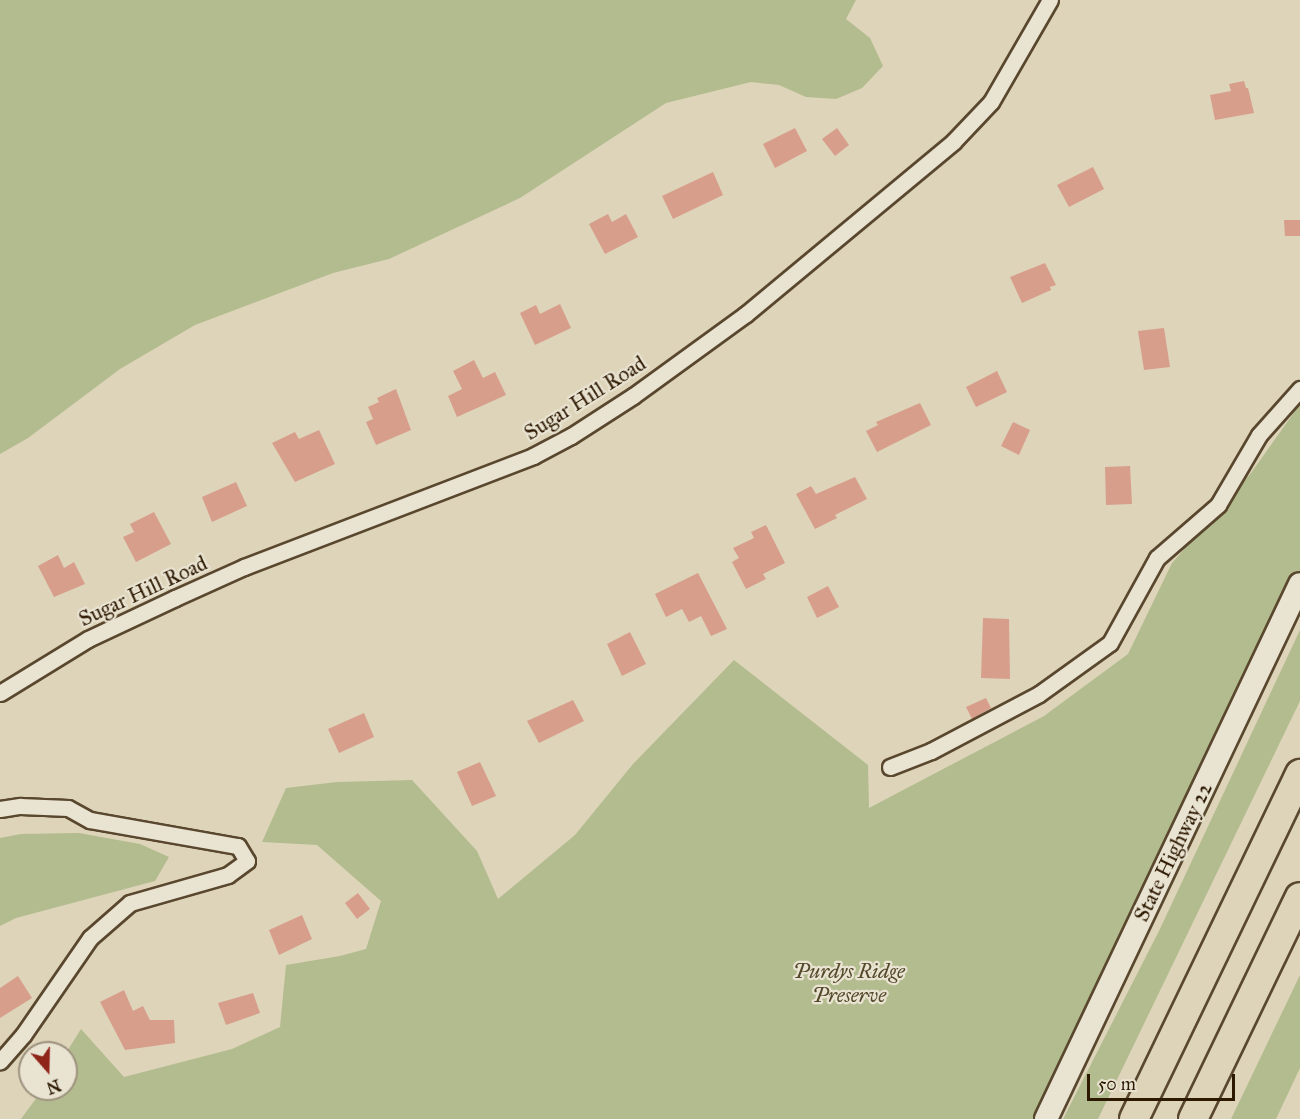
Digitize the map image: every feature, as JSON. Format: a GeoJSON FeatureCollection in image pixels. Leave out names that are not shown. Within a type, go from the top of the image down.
{"type":"FeatureCollection","features":[{"type":"Feature","properties":{"kind":"highway"},"geometry":{"type":"LineString","coordinates":[[1134,1119],[1300,774]]}},
{"type":"Feature","properties":{"kind":"highway"},"geometry":{"type":"LineString","coordinates":[[1193,1119],[1300,897]]}},
{"type":"Feature","properties":{"kind":"main road","name":"State Highway 22"},"geometry":{"type":"LineString","coordinates":[[1046,1119],[1300,584]]}},
{"type":"Feature","properties":{"kind":"street","name":"Sugar Hill Road"},"geometry":{"type":"LineString","coordinates":[[0,693],[88,639],[244,567],[533,456],[571,436],[633,396],[746,314],[952,142],[991,102],[1050,0]]}},
{"type":"Feature","properties":{"kind":"street"},"geometry":{"type":"LineString","coordinates":[[890,767],[931,752],[1039,694],[1110,643],[1157,558],[1218,505],[1259,435],[1300,389]]}},
{"type":"Feature","properties":{"kind":"street"},"geometry":{"type":"LineString","coordinates":[[0,809],[20,806],[68,808],[90,820],[238,846],[247,861],[228,875],[130,903],[90,939],[23,1035],[0,1061]]}},
{"type":"Feature","properties":{"kind":"green space"},"geometry":{"type":"Polygon","coordinates":[[[0,0],[856,0],[846,19],[870,38],[883,66],[862,88],[836,99],[806,97],[779,85],[751,82],[666,103],[520,198],[389,259],[333,273],[195,325],[120,369],[28,438],[0,454],[0,0]]]}},
{"type":"Feature","properties":{"kind":"green space","name":"Purdys Ridge Preserve"},"geometry":{"type":"Polygon","coordinates":[[[1300,404],[1300,570],[1039,1119],[21,1119],[34,1101],[78,1101],[78,1041],[74,1041],[81,1029],[124,1077],[232,1049],[280,1027],[286,965],[366,949],[381,901],[317,845],[262,842],[286,788],[337,782],[412,780],[477,851],[498,899],[575,835],[633,764],[734,660],[868,765],[869,808],[1044,716],[1128,654],[1172,563],[1251,473],[1300,404]]]}},
{"type":"Feature","properties":{"kind":"green space"},"geometry":{"type":"Polygon","coordinates":[[[1300,630],[1300,701],[1098,1119],[1063,1119],[1159,931],[1300,630]]]}},
{"type":"Feature","properties":{"kind":"green space"},"geometry":{"type":"Polygon","coordinates":[[[79,833],[140,844],[169,857],[155,881],[16,918],[0,926],[0,838],[21,834],[79,833]]]}},
{"type":"Feature","properties":{"kind":"green space"},"geometry":{"type":"Polygon","coordinates":[[[1300,975],[1300,1068],[1276,1119],[1231,1119],[1300,975]]]}},
{"type":"Feature","properties":{"kind":"building"},"geometry":{"type":"Polygon","coordinates":[[[1244,81],[1254,113],[1215,120],[1210,95],[1231,91],[1229,84],[1244,81]]]}},
{"type":"Feature","properties":{"kind":"building"},"geometry":{"type":"Polygon","coordinates":[[[795,128],[807,151],[775,168],[763,144],[795,128]]]}},
{"type":"Feature","properties":{"kind":"building"},"geometry":{"type":"Polygon","coordinates":[[[837,128],[849,145],[835,156],[822,139],[837,128]]]}},
{"type":"Feature","properties":{"kind":"building"},"geometry":{"type":"Polygon","coordinates":[[[1093,167],[1104,189],[1069,207],[1057,185],[1093,167]]]}},
{"type":"Feature","properties":{"kind":"building"},"geometry":{"type":"Polygon","coordinates":[[[713,172],[723,195],[673,219],[662,196],[713,172]]]}},
{"type":"Feature","properties":{"kind":"building"},"geometry":{"type":"Polygon","coordinates":[[[608,214],[612,222],[626,214],[638,237],[605,254],[589,224],[608,214]]]}},
{"type":"Feature","properties":{"kind":"building"},"geometry":{"type":"Polygon","coordinates":[[[1284,220],[1300,220],[1300,236],[1285,236],[1284,220]]]}},
{"type":"Feature","properties":{"kind":"building"},"geometry":{"type":"Polygon","coordinates":[[[1045,263],[1056,285],[1050,287],[1051,290],[1022,303],[1010,277],[1045,263]]]}},
{"type":"Feature","properties":{"kind":"building"},"geometry":{"type":"Polygon","coordinates":[[[560,304],[571,328],[535,345],[520,313],[536,305],[540,314],[560,304]]]}},
{"type":"Feature","properties":{"kind":"building"},"geometry":{"type":"Polygon","coordinates":[[[1164,328],[1170,367],[1144,370],[1138,331],[1164,328]]]}},
{"type":"Feature","properties":{"kind":"building"},"geometry":{"type":"Polygon","coordinates":[[[474,360],[483,378],[495,372],[506,395],[457,417],[448,396],[462,389],[453,371],[474,360]]]}},
{"type":"Feature","properties":{"kind":"building"},"geometry":{"type":"Polygon","coordinates":[[[997,371],[1007,392],[976,407],[966,387],[997,371]]]}},
{"type":"Feature","properties":{"kind":"building"},"geometry":{"type":"Polygon","coordinates":[[[396,389],[411,430],[376,445],[366,422],[373,419],[368,407],[379,402],[377,398],[396,389]]]}},
{"type":"Feature","properties":{"kind":"building"},"geometry":{"type":"Polygon","coordinates":[[[920,403],[931,425],[877,452],[866,431],[878,425],[876,422],[920,403]]]}},
{"type":"Feature","properties":{"kind":"building"},"geometry":{"type":"Polygon","coordinates":[[[1013,422],[1030,430],[1019,455],[1001,446],[1013,422]]]}},
{"type":"Feature","properties":{"kind":"building"},"geometry":{"type":"Polygon","coordinates":[[[319,430],[335,464],[295,482],[272,443],[295,432],[299,439],[319,430]]]}},
{"type":"Feature","properties":{"kind":"building"},"geometry":{"type":"Polygon","coordinates":[[[1130,466],[1132,504],[1106,505],[1105,467],[1130,466]]]}},
{"type":"Feature","properties":{"kind":"building"},"geometry":{"type":"Polygon","coordinates":[[[855,477],[867,499],[835,515],[837,518],[815,529],[796,494],[811,486],[816,494],[855,477]]]}},
{"type":"Feature","properties":{"kind":"building"},"geometry":{"type":"Polygon","coordinates":[[[236,482],[247,506],[212,522],[202,497],[236,482]]]}},
{"type":"Feature","properties":{"kind":"building"},"geometry":{"type":"Polygon","coordinates":[[[154,512],[171,544],[136,562],[123,537],[134,532],[130,524],[154,512]]]}},
{"type":"Feature","properties":{"kind":"building"},"geometry":{"type":"Polygon","coordinates":[[[766,525],[785,563],[763,574],[766,579],[746,589],[732,562],[739,558],[733,548],[754,538],[751,532],[766,525]]]}},
{"type":"Feature","properties":{"kind":"building"},"geometry":{"type":"Polygon","coordinates":[[[58,555],[64,568],[74,562],[85,584],[54,597],[38,566],[58,555]]]}},
{"type":"Feature","properties":{"kind":"building"},"geometry":{"type":"Polygon","coordinates":[[[698,573],[727,629],[711,636],[701,616],[689,622],[682,609],[666,617],[655,594],[698,573]]]}},
{"type":"Feature","properties":{"kind":"building"},"geometry":{"type":"Polygon","coordinates":[[[828,586],[839,607],[817,618],[807,597],[828,586]]]}},
{"type":"Feature","properties":{"kind":"building"},"geometry":{"type":"Polygon","coordinates":[[[983,618],[1009,619],[1010,679],[981,678],[983,618]]]}},
{"type":"Feature","properties":{"kind":"building"},"geometry":{"type":"Polygon","coordinates":[[[630,632],[646,664],[622,676],[607,644],[630,632]]]}},
{"type":"Feature","properties":{"kind":"building"},"geometry":{"type":"Polygon","coordinates":[[[986,698],[991,708],[972,719],[966,707],[986,698]]]}},
{"type":"Feature","properties":{"kind":"building"},"geometry":{"type":"Polygon","coordinates":[[[573,700],[584,721],[539,743],[527,721],[573,700]]]}},
{"type":"Feature","properties":{"kind":"building"},"geometry":{"type":"Polygon","coordinates":[[[364,713],[374,737],[339,753],[328,729],[364,713]]]}},
{"type":"Feature","properties":{"kind":"building"},"geometry":{"type":"Polygon","coordinates":[[[480,762],[496,796],[472,806],[457,772],[480,762]]]}},
{"type":"Feature","properties":{"kind":"building"},"geometry":{"type":"Polygon","coordinates":[[[358,893],[370,909],[357,919],[345,903],[358,893]]]}},
{"type":"Feature","properties":{"kind":"building"},"geometry":{"type":"Polygon","coordinates":[[[302,915],[312,939],[279,955],[269,930],[302,915]]]}},
{"type":"Feature","properties":{"kind":"building"},"geometry":{"type":"Polygon","coordinates":[[[18,976],[32,998],[0,1018],[0,988],[18,976]]]}},
{"type":"Feature","properties":{"kind":"building"},"geometry":{"type":"Polygon","coordinates":[[[124,990],[133,1011],[143,1006],[150,1020],[174,1020],[175,1043],[125,1050],[100,1002],[124,990]]]}},
{"type":"Feature","properties":{"kind":"building"},"geometry":{"type":"Polygon","coordinates":[[[253,993],[260,1013],[226,1025],[218,1003],[253,993]]]}}]}
